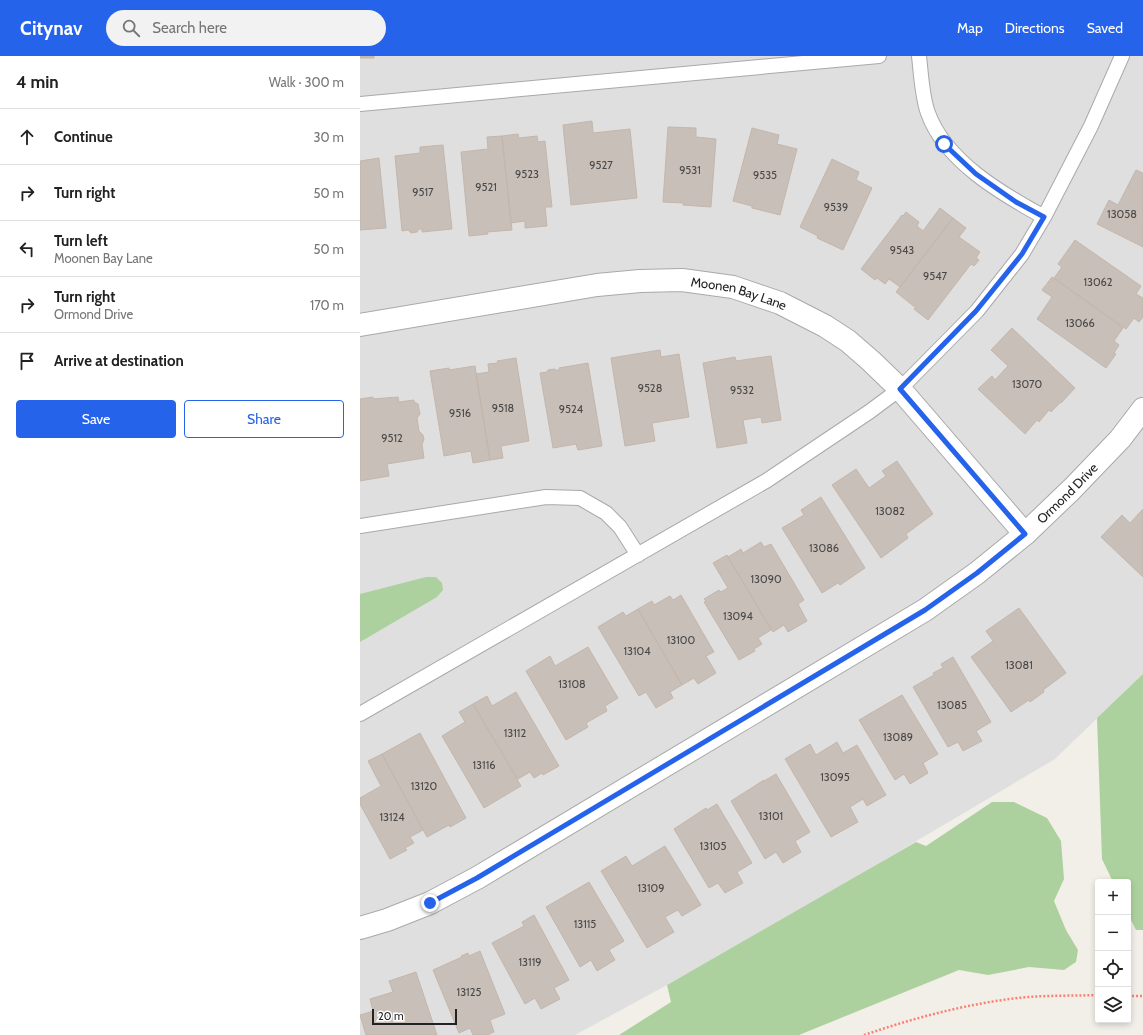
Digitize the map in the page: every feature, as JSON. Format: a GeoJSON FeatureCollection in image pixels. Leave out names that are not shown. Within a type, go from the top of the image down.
{"type":"FeatureCollection","features":[{"type":"Feature","properties":{"kind":"street","name":"Moonen Bay Lane"},"geometry":{"type":"LineString","coordinates":[[360,325],[597,285],[640,281],[682,280],[733,287],[800,313],[825,326],[848,341],[900,389],[1025,534]]}},
{"type":"Feature","properties":{"kind":"street","name":"Ormond Drive"},"geometry":{"type":"LineString","coordinates":[[360,928],[387,920],[430,903],[484,874],[925,610],[977,573],[1025,534],[1072,489],[1120,439],[1143,409]]}},
{"type":"Feature","properties":{"kind":"lane"},"geometry":{"type":"LineString","coordinates":[[360,104],[879,56]]}},
{"type":"Feature","properties":{"kind":"lane"},"geometry":{"type":"LineString","coordinates":[[919,56],[921,81],[928,113],[944,144],[976,174],[1016,202],[1044,217]]}},
{"type":"Feature","properties":{"kind":"lane"},"geometry":{"type":"LineString","coordinates":[[360,714],[766,481],[869,412],[900,389],[976,311],[1022,254],[1044,217],[1091,126],[1122,56]]}},
{"type":"Feature","properties":{"kind":"lane"},"geometry":{"type":"LineString","coordinates":[[360,526],[546,498],[580,498],[606,513],[620,528],[638,555]]}},
{"type":"Feature","properties":{"kind":"path"},"geometry":{"type":"LineString","coordinates":[[864,1035],[918,1018],[977,1005],[1018,998],[1095,995]]}},
{"type":"Feature","properties":{"kind":"path"},"geometry":{"type":"LineString","coordinates":[[1131,996],[1143,996]]}},
{"type":"Feature","properties":{"kind":"shaded area"},"geometry":{"type":"Polygon","coordinates":[[[360,56],[1143,56],[1143,674],[1055,759],[820,898],[667,985],[575,1035],[360,1035],[360,56]]]}},
{"type":"Feature","properties":{"kind":"green space"},"geometry":{"type":"Polygon","coordinates":[[[426,577],[436,577],[442,583],[443,590],[437,597],[360,642],[360,594],[426,577]]]}},
{"type":"Feature","properties":{"kind":"green space"},"geometry":{"type":"Polygon","coordinates":[[[1143,674],[1143,930],[1136,930],[1131,920],[1131,879],[1112,879],[1102,859],[1097,718],[1143,674]]]}},
{"type":"Feature","properties":{"kind":"green space"},"geometry":{"type":"Polygon","coordinates":[[[992,802],[1014,802],[1047,818],[1061,841],[1064,879],[1054,901],[1066,930],[1078,950],[1076,962],[1064,970],[1029,967],[988,975],[959,970],[799,1035],[619,1035],[671,1002],[667,985],[916,842],[926,846],[992,802]]]}},
{"type":"Feature","properties":{"kind":"building"},"geometry":{"type":"Polygon","coordinates":[[[360,56],[374,56],[374,58],[360,58],[360,56]]]}},
{"type":"Feature","properties":{"kind":"building"},"geometry":{"type":"Polygon","coordinates":[[[592,121],[593,133],[630,129],[637,198],[571,205],[563,125],[592,121]]]}},
{"type":"Feature","properties":{"kind":"building"},"geometry":{"type":"Polygon","coordinates":[[[668,127],[696,128],[696,137],[716,139],[711,207],[663,202],[668,127]]]}},
{"type":"Feature","properties":{"kind":"building"},"geometry":{"type":"Polygon","coordinates":[[[752,128],[779,135],[777,144],[797,149],[780,215],[752,208],[752,206],[733,201],[752,128]]]}},
{"type":"Feature","properties":{"kind":"building"},"geometry":{"type":"Polygon","coordinates":[[[518,134],[519,138],[537,136],[538,142],[545,141],[552,207],[545,207],[547,226],[525,228],[525,221],[511,223],[502,136],[518,134]]]}},
{"type":"Feature","properties":{"kind":"building"},"geometry":{"type":"Polygon","coordinates":[[[502,136],[512,230],[487,232],[488,234],[469,236],[461,152],[488,149],[487,137],[502,136]]]}},
{"type":"Feature","properties":{"kind":"building"},"geometry":{"type":"Polygon","coordinates":[[[443,145],[452,229],[422,232],[422,229],[419,229],[417,232],[411,233],[408,230],[402,231],[395,156],[420,153],[420,147],[443,145]]]}},
{"type":"Feature","properties":{"kind":"building"},"geometry":{"type":"Polygon","coordinates":[[[379,158],[386,228],[360,230],[360,161],[379,158]]]}},
{"type":"Feature","properties":{"kind":"building"},"geometry":{"type":"Polygon","coordinates":[[[832,159],[859,172],[856,180],[872,188],[843,250],[817,238],[818,236],[800,227],[832,159]]]}},
{"type":"Feature","properties":{"kind":"building"},"geometry":{"type":"Polygon","coordinates":[[[1136,170],[1143,173],[1143,247],[1097,224],[1109,200],[1118,205],[1136,170]]]}},
{"type":"Feature","properties":{"kind":"building"},"geometry":{"type":"Polygon","coordinates":[[[940,208],[953,218],[900,287],[889,279],[885,284],[877,278],[875,280],[861,269],[902,215],[903,216],[906,212],[919,222],[917,226],[923,231],[940,208]]]}},
{"type":"Feature","properties":{"kind":"building"},"geometry":{"type":"Polygon","coordinates":[[[953,218],[966,228],[959,237],[980,252],[976,258],[979,260],[974,266],[971,264],[928,320],[896,292],[953,218]]]}},
{"type":"Feature","properties":{"kind":"building"},"geometry":{"type":"Polygon","coordinates":[[[1075,240],[1141,286],[1136,294],[1143,298],[1143,317],[1139,322],[1134,318],[1126,329],[1054,278],[1062,267],[1058,264],[1075,240]]]}},
{"type":"Feature","properties":{"kind":"building"},"geometry":{"type":"Polygon","coordinates":[[[1052,277],[1123,328],[1114,341],[1119,345],[1114,353],[1116,354],[1106,368],[1037,319],[1052,297],[1042,290],[1052,277]]]}},
{"type":"Feature","properties":{"kind":"building"},"geometry":{"type":"Polygon","coordinates":[[[1012,328],[1075,388],[1051,412],[1049,410],[1039,422],[1037,420],[1025,434],[978,389],[992,376],[995,380],[1008,366],[991,350],[1012,328]]]}},
{"type":"Feature","properties":{"kind":"building"},"geometry":{"type":"Polygon","coordinates":[[[660,350],[661,357],[679,354],[689,417],[652,423],[655,441],[625,446],[611,358],[660,350]]]}},
{"type":"Feature","properties":{"kind":"building"},"geometry":{"type":"Polygon","coordinates":[[[771,356],[781,420],[762,423],[761,417],[743,420],[747,443],[717,448],[703,363],[735,357],[736,361],[771,356]]]}},
{"type":"Feature","properties":{"kind":"building"},"geometry":{"type":"Polygon","coordinates":[[[516,358],[529,441],[501,446],[503,458],[490,460],[476,374],[489,372],[488,364],[516,358]]]}},
{"type":"Feature","properties":{"kind":"building"},"geometry":{"type":"Polygon","coordinates":[[[588,363],[602,446],[578,450],[576,444],[553,448],[540,373],[547,372],[548,370],[560,370],[559,368],[588,363]]]}},
{"type":"Feature","properties":{"kind":"building"},"geometry":{"type":"Polygon","coordinates":[[[475,366],[490,460],[473,463],[471,451],[444,456],[430,371],[475,366]]]}},
{"type":"Feature","properties":{"kind":"building"},"geometry":{"type":"Polygon","coordinates":[[[373,397],[373,399],[398,397],[399,402],[414,400],[414,402],[418,404],[420,414],[417,418],[419,431],[423,435],[424,440],[422,444],[424,458],[387,464],[389,476],[360,481],[360,399],[373,397]]]}},
{"type":"Feature","properties":{"kind":"building"},"geometry":{"type":"Polygon","coordinates":[[[897,461],[933,514],[906,534],[908,538],[881,558],[832,485],[856,469],[869,488],[886,476],[882,471],[897,461]]]}},
{"type":"Feature","properties":{"kind":"building"},"geometry":{"type":"Polygon","coordinates":[[[821,497],[865,568],[840,585],[838,583],[822,593],[782,528],[804,515],[801,510],[821,497]]]}},
{"type":"Feature","properties":{"kind":"building"},"geometry":{"type":"Polygon","coordinates":[[[1143,509],[1143,577],[1101,537],[1122,515],[1130,523],[1143,509]]]}},
{"type":"Feature","properties":{"kind":"building"},"geometry":{"type":"Polygon","coordinates":[[[761,542],[764,547],[771,544],[804,600],[798,604],[807,621],[788,632],[784,625],[773,632],[728,557],[741,549],[743,553],[761,542]]]}},
{"type":"Feature","properties":{"kind":"building"},"geometry":{"type":"Polygon","coordinates":[[[727,555],[771,630],[758,638],[762,644],[754,649],[755,651],[739,660],[704,602],[706,601],[704,599],[719,590],[721,592],[728,588],[713,563],[727,555]]]}},
{"type":"Feature","properties":{"kind":"building"},"geometry":{"type":"Polygon","coordinates":[[[681,595],[714,652],[706,656],[716,673],[698,684],[694,678],[682,685],[638,609],[652,601],[654,605],[670,596],[673,600],[681,595]]]}},
{"type":"Feature","properties":{"kind":"building"},"geometry":{"type":"Polygon","coordinates":[[[1019,608],[1066,673],[1030,702],[1029,700],[1011,712],[971,657],[993,641],[986,631],[1019,608]]]}},
{"type":"Feature","properties":{"kind":"building"},"geometry":{"type":"Polygon","coordinates":[[[638,609],[682,685],[670,692],[673,698],[656,708],[646,692],[639,696],[598,627],[623,612],[626,616],[638,609]]]}},
{"type":"Feature","properties":{"kind":"building"},"geometry":{"type":"Polygon","coordinates":[[[588,647],[618,698],[605,706],[607,711],[586,723],[588,727],[566,740],[526,671],[550,656],[555,666],[588,647]]]}},
{"type":"Feature","properties":{"kind":"building"},"geometry":{"type":"Polygon","coordinates":[[[953,657],[991,722],[976,731],[982,741],[963,751],[958,742],[948,747],[913,687],[934,675],[933,673],[943,668],[941,664],[953,657]]]}},
{"type":"Feature","properties":{"kind":"building"},"geometry":{"type":"Polygon","coordinates":[[[516,692],[559,766],[534,778],[530,772],[518,779],[473,704],[487,696],[492,706],[516,692]]]}},
{"type":"Feature","properties":{"kind":"building"},"geometry":{"type":"Polygon","coordinates":[[[902,695],[938,754],[923,763],[928,773],[910,784],[904,774],[895,780],[859,720],[902,695]]]}},
{"type":"Feature","properties":{"kind":"building"},"geometry":{"type":"Polygon","coordinates":[[[473,704],[521,786],[484,808],[442,736],[465,722],[459,712],[473,704]]]}},
{"type":"Feature","properties":{"kind":"building"},"geometry":{"type":"Polygon","coordinates":[[[420,733],[466,818],[427,837],[382,754],[420,733]]]}},
{"type":"Feature","properties":{"kind":"building"},"geometry":{"type":"Polygon","coordinates":[[[837,742],[843,753],[857,745],[886,795],[867,806],[863,799],[850,807],[858,822],[831,837],[785,759],[810,744],[816,755],[837,742]]]}},
{"type":"Feature","properties":{"kind":"building"},"geometry":{"type":"Polygon","coordinates":[[[382,754],[423,830],[410,837],[414,843],[405,848],[407,850],[390,859],[360,804],[360,798],[381,786],[368,761],[382,754]]]}},
{"type":"Feature","properties":{"kind":"building"},"geometry":{"type":"Polygon","coordinates":[[[776,774],[810,832],[795,841],[801,852],[783,863],[776,852],[765,859],[731,801],[776,774]]]}},
{"type":"Feature","properties":{"kind":"building"},"geometry":{"type":"Polygon","coordinates":[[[717,804],[752,863],[737,872],[743,883],[725,893],[718,883],[709,888],[674,829],[706,808],[707,810],[717,804]]]}},
{"type":"Feature","properties":{"kind":"building"},"geometry":{"type":"Polygon","coordinates":[[[665,846],[701,905],[682,916],[678,910],[665,917],[674,932],[647,948],[601,871],[626,856],[632,866],[665,846]]]}},
{"type":"Feature","properties":{"kind":"building"},"geometry":{"type":"Polygon","coordinates":[[[589,882],[624,941],[609,950],[615,960],[597,971],[591,960],[580,967],[546,907],[589,882]]]}},
{"type":"Feature","properties":{"kind":"building"},"geometry":{"type":"Polygon","coordinates":[[[534,915],[569,980],[554,988],[560,999],[541,1009],[535,998],[525,1004],[492,943],[524,926],[522,922],[534,915]]]}},
{"type":"Feature","properties":{"kind":"building"},"geometry":{"type":"Polygon","coordinates":[[[480,951],[505,1014],[490,1020],[494,1032],[487,1035],[473,1035],[470,1028],[459,1033],[433,970],[468,953],[469,956],[480,951]]]}},
{"type":"Feature","properties":{"kind":"building"},"geometry":{"type":"Polygon","coordinates":[[[416,972],[437,1035],[366,1035],[360,1015],[373,1011],[370,999],[393,992],[389,981],[416,972]]]}},
{"type":"Feature","properties":{"kind":"route"},"geometry":{"type":"LineString","coordinates":[[430,903],[477,878],[925,610],[977,573],[1025,534],[900,389],[937,353],[976,311],[1022,254],[1044,217],[1016,202],[976,174],[944,144]]}}]}
